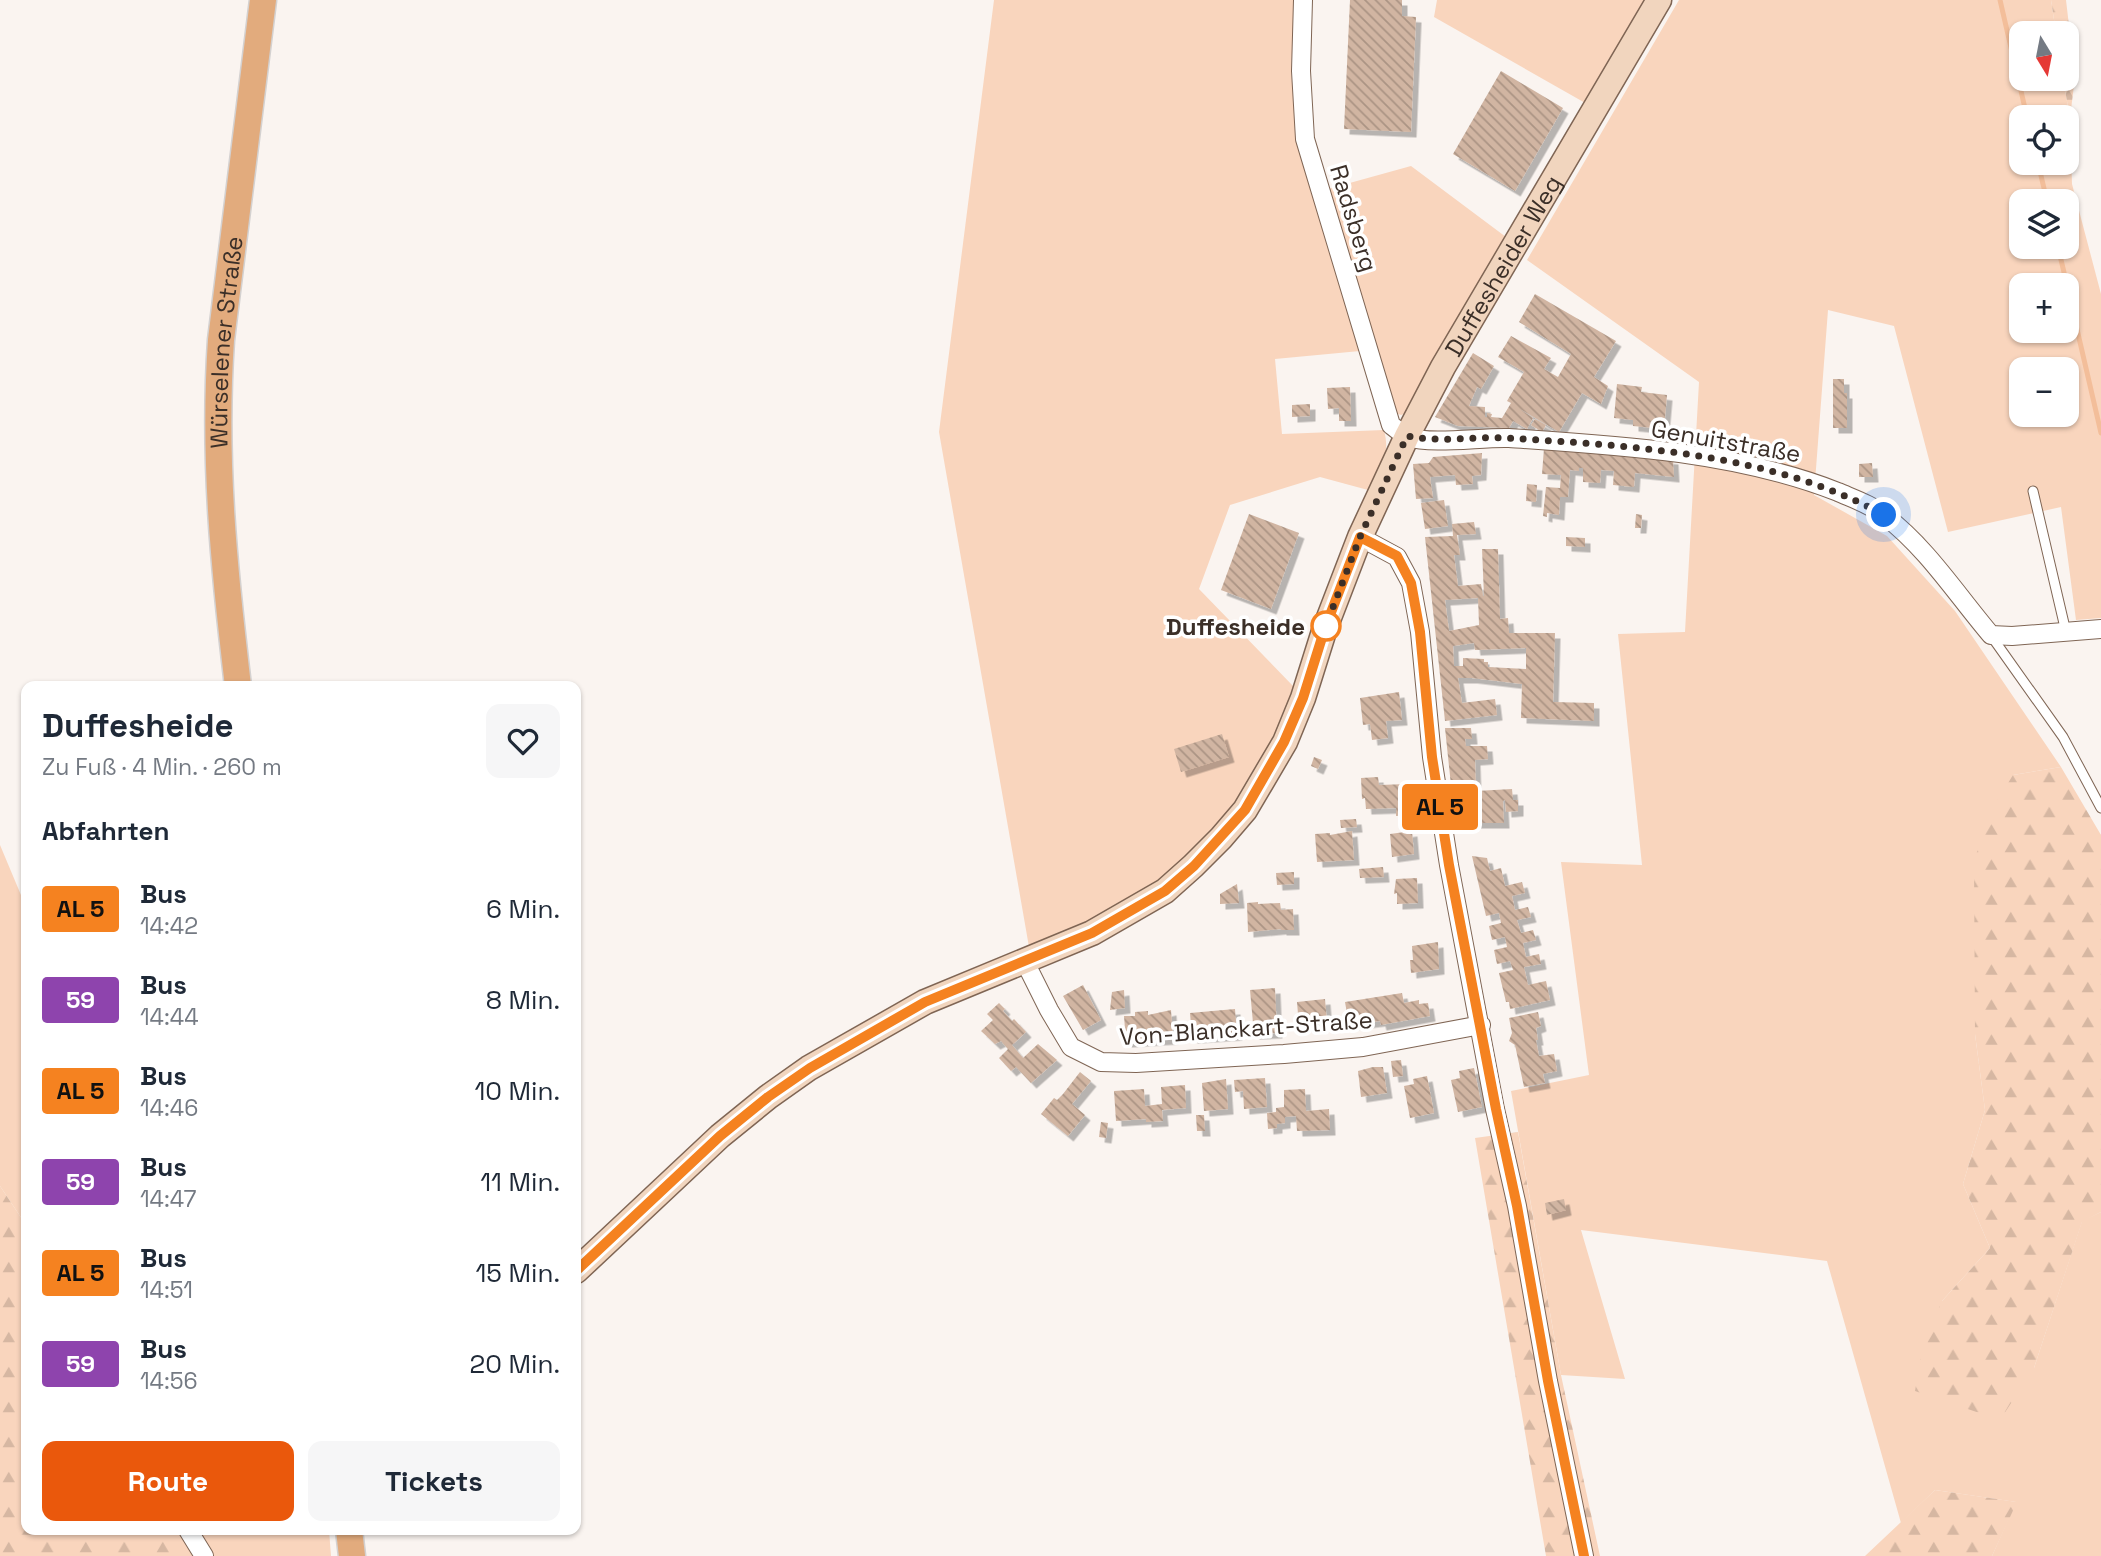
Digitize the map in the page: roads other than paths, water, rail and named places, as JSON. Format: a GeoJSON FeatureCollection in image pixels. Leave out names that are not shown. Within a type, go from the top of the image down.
{"type":"FeatureCollection","features":[{"type":"Feature","properties":{"kind":"main road","name":"Würselener Straße"},"geometry":{"type":"LineString","coordinates":[[237,681],[222,541],[218,384],[221,340],[263,0]]}},
{"type":"Feature","properties":{"kind":"main road"},"geometry":{"type":"LineString","coordinates":[[350,1535],[352,1556]]}},
{"type":"Feature","properties":{"kind":"street","name":"Radsberg"},"geometry":{"type":"LineString","coordinates":[[1303,0],[1301,71],[1305,139],[1381,398],[1391,425],[1407,436]]}},
{"type":"Feature","properties":{"kind":"street","name":"Duffesheider Weg"},"geometry":{"type":"LineString","coordinates":[[581,1266],[720,1136],[768,1097],[810,1068],[925,1002],[1092,933],[1165,891],[1194,866],[1245,810],[1284,742],[1360,537],[1407,436],[1443,368],[1659,0]]}},
{"type":"Feature","properties":{"kind":"street","name":"Genuitstraße"},"geometry":{"type":"LineString","coordinates":[[1407,436],[1433,439],[1492,437],[1593,444],[1698,457],[1770,470],[1815,483],[1857,500],[1884,515],[1940,572],[1991,635]]}},
{"type":"Feature","properties":{"kind":"street"},"geometry":{"type":"LineString","coordinates":[[1360,537],[1397,556],[1411,583],[1420,632],[1432,757],[1449,865],[1584,1556]]}},
{"type":"Feature","properties":{"kind":"street"},"geometry":{"type":"LineString","coordinates":[[1991,635],[2012,636],[2101,629]]}},
{"type":"Feature","properties":{"kind":"street","name":"Von-Blanckart-Straße"},"geometry":{"type":"LineString","coordinates":[[1026,962],[1049,1010],[1071,1047],[1101,1062],[1136,1063],[1363,1047],[1481,1025]]}},
{"type":"Feature","properties":{"kind":"street"},"geometry":{"type":"LineString","coordinates":[[191,1535],[204,1556]]}},
{"type":"Feature","properties":{"kind":"lane"},"geometry":{"type":"LineString","coordinates":[[2033,491],[2066,632]]}},
{"type":"Feature","properties":{"kind":"lane"},"geometry":{"type":"LineString","coordinates":[[1991,635],[2063,737],[2101,808]]}},
{"type":"Feature","properties":{"kind":"waterway"},"geometry":{"type":"LineString","coordinates":[[2000,0],[2024,105]]}},
{"type":"Feature","properties":{"kind":"waterway"},"geometry":{"type":"LineString","coordinates":[[2041,175],[2044,189]]}},
{"type":"Feature","properties":{"kind":"waterway"},"geometry":{"type":"LineString","coordinates":[[2061,259],[2064,273]]}},
{"type":"Feature","properties":{"kind":"waterway"},"geometry":{"type":"LineString","coordinates":[[2079,338],[2101,433]]}},
{"type":"Feature","properties":{"kind":"place","name":"Duffesheide"},"geometry":{"type":"Point","coordinates":[1326,626]}}]}
